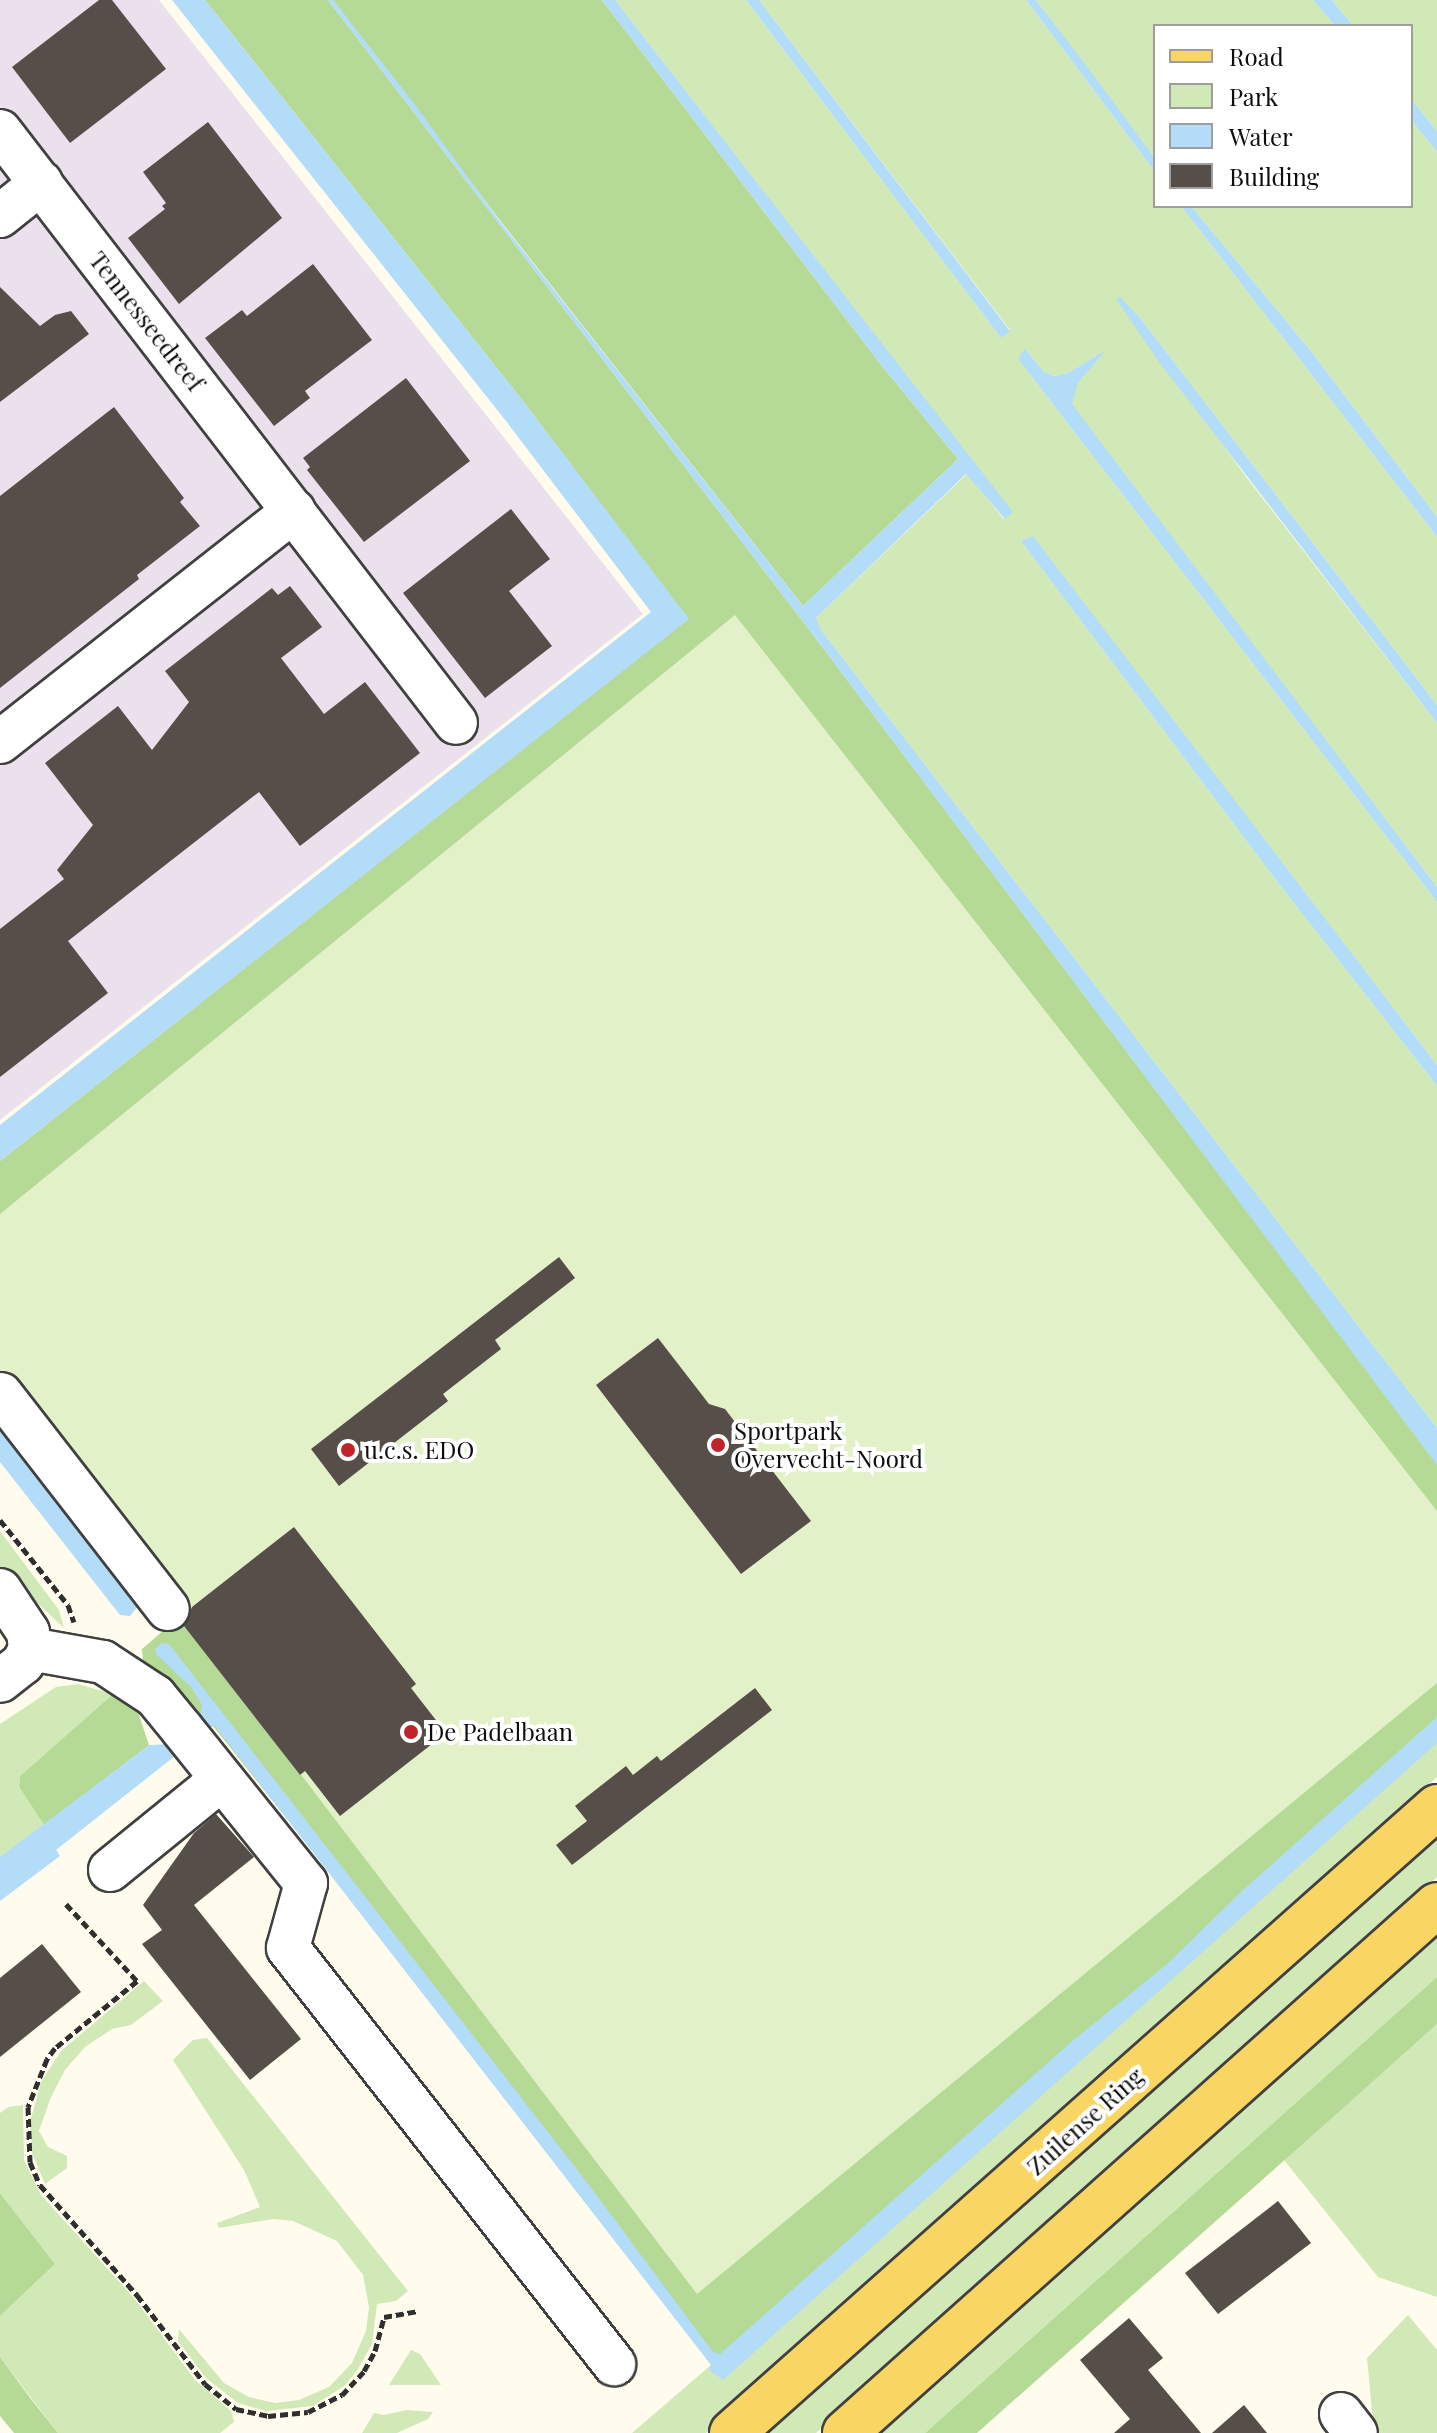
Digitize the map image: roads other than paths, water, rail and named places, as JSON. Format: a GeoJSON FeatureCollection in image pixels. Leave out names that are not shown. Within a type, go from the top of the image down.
{"type":"FeatureCollection","features":[{"type":"Feature","properties":{"kind":"main road","name":"Zuilense Ring"},"geometry":{"type":"LineString","coordinates":[[732,2433],[1437,1807]]}},
{"type":"Feature","properties":{"kind":"main road"},"geometry":{"type":"LineString","coordinates":[[845,2433],[1437,1905]]}},
{"type":"Feature","properties":{"kind":"street","name":"Tennesseedreef"},"geometry":{"type":"LineString","coordinates":[[0,131],[456,723]]}},
{"type":"Feature","properties":{"kind":"street"},"geometry":{"type":"LineString","coordinates":[[0,216],[41,183]]}},
{"type":"Feature","properties":{"kind":"street"},"geometry":{"type":"LineString","coordinates":[[0,742],[294,511]]}},
{"type":"Feature","properties":{"kind":"street"},"geometry":{"type":"LineString","coordinates":[[1,1394],[168,1609]]}},
{"type":"Feature","properties":{"kind":"street"},"geometry":{"type":"LineString","coordinates":[[0,1590],[24,1623],[30,1649],[23,1663],[0,1681]]}},
{"type":"Feature","properties":{"kind":"street"},"geometry":{"type":"LineString","coordinates":[[30,1649],[103,1662],[155,1696],[306,1883],[288,1948],[614,2364]]}},
{"type":"Feature","properties":{"kind":"street"},"geometry":{"type":"LineString","coordinates":[[110,1870],[222,1779]]}},
{"type":"Feature","properties":{"kind":"water"},"geometry":{"type":"Polygon","coordinates":[[[172,0],[205,0],[526,405],[689,619],[0,1161],[0,1125],[651,612],[506,421],[172,0]]]}},
{"type":"Feature","properties":{"kind":"water"},"geometry":{"type":"Polygon","coordinates":[[[328,0],[333,0],[413,102],[499,220],[803,606],[958,459],[882,366],[602,0],[615,0],[1013,512],[1005,519],[966,474],[816,618],[821,630],[1437,1428],[1437,1465],[814,636],[328,0]]]}},
{"type":"Feature","properties":{"kind":"water"},"geometry":{"type":"Polygon","coordinates":[[[746,0],[759,0],[1010,331],[1007,334],[1001,338],[746,0]]]}},
{"type":"Feature","properties":{"kind":"water"},"geometry":{"type":"Polygon","coordinates":[[[1026,0],[1036,0],[1082,60],[1153,155],[1153,169],[1026,0]]]}},
{"type":"Feature","properties":{"kind":"water"},"geometry":{"type":"Polygon","coordinates":[[[1313,0],[1332,0],[1351,24],[1333,24],[1313,0]]]}},
{"type":"Feature","properties":{"kind":"water"},"geometry":{"type":"Polygon","coordinates":[[[1413,101],[1437,131],[1437,152],[1413,122],[1413,101]]]}},
{"type":"Feature","properties":{"kind":"water"},"geometry":{"type":"Polygon","coordinates":[[[1183,208],[1193,208],[1311,351],[1437,517],[1437,537],[1183,208]]]}},
{"type":"Feature","properties":{"kind":"water"},"geometry":{"type":"Polygon","coordinates":[[[1120,297],[1141,319],[1437,705],[1437,723],[1159,362],[1116,299],[1120,297]]]}},
{"type":"Feature","properties":{"kind":"water"},"geometry":{"type":"Polygon","coordinates":[[[1025,349],[1044,372],[1054,376],[1068,373],[1106,350],[1078,383],[1072,404],[1437,887],[1437,902],[1018,359],[1025,349]]]}},
{"type":"Feature","properties":{"kind":"water"},"geometry":{"type":"Polygon","coordinates":[[[1033,536],[1437,1065],[1437,1086],[1275,879],[1021,541],[1033,536]]]}},
{"type":"Feature","properties":{"kind":"water"},"geometry":{"type":"Polygon","coordinates":[[[0,1422],[140,1604],[130,1616],[120,1615],[0,1462],[0,1422]]]}},
{"type":"Feature","properties":{"kind":"water"},"geometry":{"type":"Polygon","coordinates":[[[162,1643],[169,1644],[589,2185],[713,2352],[720,2354],[1070,2043],[1167,1964],[1243,1890],[1437,1717],[1437,1743],[723,2380],[709,2370],[711,2365],[214,1725],[208,1729],[200,1718],[202,1705],[191,1687],[156,1654],[155,1649],[162,1643]]]}},
{"type":"Feature","properties":{"kind":"water"},"geometry":{"type":"Polygon","coordinates":[[[173,1744],[180,1752],[56,1850],[60,1856],[0,1901],[0,1857],[149,1745],[173,1744]]]}},
{"type":"Feature","properties":{"kind":"place","name":"Sportpark Overvecht-Noord"},"geometry":{"type":"Point","coordinates":[718,1445]}},
{"type":"Feature","properties":{"kind":"place","name":"u.c.s. EDO"},"geometry":{"type":"Point","coordinates":[348,1450]}},
{"type":"Feature","properties":{"kind":"place","name":"De Padelbaan"},"geometry":{"type":"Point","coordinates":[411,1732]}}]}
